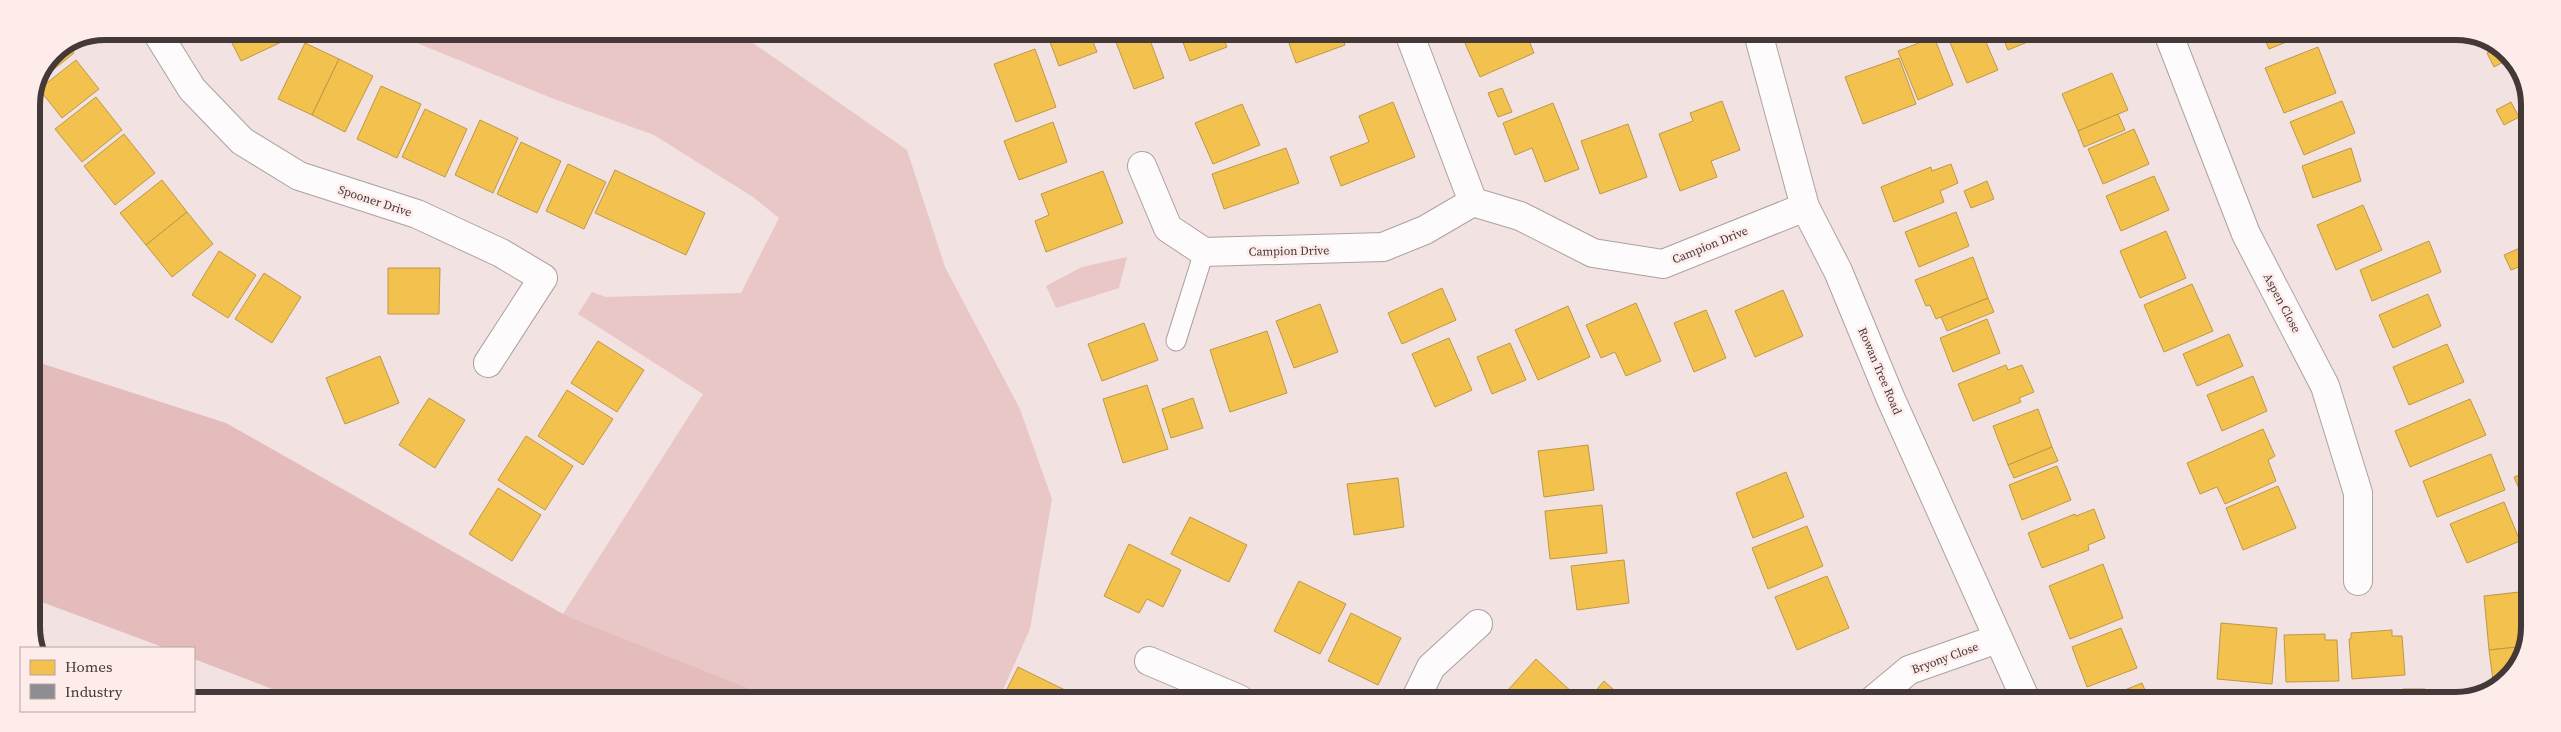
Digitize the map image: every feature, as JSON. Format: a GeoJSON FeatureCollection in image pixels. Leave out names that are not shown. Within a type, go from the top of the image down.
{"type":"FeatureCollection","features":[{"type":"Feature","properties":{"kind":"street","name":"Spooner Drive"},"geometry":{"type":"LineString","coordinates":[[162,40],[192,89],[242,141],[299,176],[416,214],[501,253],[543,278],[488,363]]}},
{"type":"Feature","properties":{"kind":"street"},"geometry":{"type":"LineString","coordinates":[[1412,40],[1473,202]]}},
{"type":"Feature","properties":{"kind":"street","name":"Rowan Tree Road"},"geometry":{"type":"LineString","coordinates":[[1761,40],[1805,207],[1838,271],[1997,639],[2022,692]]}},
{"type":"Feature","properties":{"kind":"street","name":"Aspen Close"},"geometry":{"type":"LineString","coordinates":[[2171,40],[2246,234],[2325,386],[2358,493],[2358,581]]}},
{"type":"Feature","properties":{"kind":"street"},"geometry":{"type":"LineString","coordinates":[[1142,166],[1168,228],[1204,252]]}},
{"type":"Feature","properties":{"kind":"street","name":"Campion Drive"},"geometry":{"type":"LineString","coordinates":[[1204,252],[1383,247],[1425,230],[1473,202],[1520,216],[1593,253],[1663,264],[1805,207]]}},
{"type":"Feature","properties":{"kind":"street"},"geometry":{"type":"LineString","coordinates":[[1419,692],[1431,667],[1478,624]]}},
{"type":"Feature","properties":{"kind":"street","name":"Bryony Close"},"geometry":{"type":"LineString","coordinates":[[1883,692],[1910,670],[1997,639]]}},
{"type":"Feature","properties":{"kind":"street"},"geometry":{"type":"LineString","coordinates":[[1149,661],[1221,692]]}},
{"type":"Feature","properties":{"kind":"lane"},"geometry":{"type":"LineString","coordinates":[[1176,341],[1204,252]]}},
{"type":"Feature","properties":{"kind":"shaded area"},"geometry":{"type":"Polygon","coordinates":[[[410,40],[750,40],[907,150],[945,267],[1020,409],[1052,499],[1030,629],[1002,692],[758,692],[563,614],[703,394],[578,314],[592,292],[606,297],[741,293],[779,218],[753,197],[654,135],[554,99],[410,40]]]}},
{"type":"Feature","properties":{"kind":"shaded area"},"geometry":{"type":"Polygon","coordinates":[[[1127,257],[1119,288],[1056,308],[1046,286],[1082,267],[1127,257]]]}},
{"type":"Feature","properties":{"kind":"shaded area"},"geometry":{"type":"Polygon","coordinates":[[[40,363],[226,423],[563,614],[758,692],[280,692],[195,659],[195,647],[162,647],[40,601],[40,363]]]}},
{"type":"Feature","properties":{"kind":"building: Homes"},"geometry":{"type":"Polygon","coordinates":[[[230,40],[286,40],[241,61],[230,40]]]}},
{"type":"Feature","properties":{"kind":"building: Homes"},"geometry":{"type":"Polygon","coordinates":[[[1049,40],[1092,40],[1097,52],[1059,66],[1049,40]]]}},
{"type":"Feature","properties":{"kind":"building: Homes"},"geometry":{"type":"Polygon","coordinates":[[[1115,40],[1150,40],[1164,78],[1134,89],[1115,40]]]}},
{"type":"Feature","properties":{"kind":"building: Homes"},"geometry":{"type":"Polygon","coordinates":[[[1182,40],[1224,40],[1227,47],[1190,61],[1182,40]]]}},
{"type":"Feature","properties":{"kind":"building: Homes"},"geometry":{"type":"Polygon","coordinates":[[[1288,40],[1343,40],[1345,45],[1296,63],[1288,40]]]}},
{"type":"Feature","properties":{"kind":"building: Homes"},"geometry":{"type":"Polygon","coordinates":[[[1529,40],[1534,53],[1480,77],[1464,41],[1529,40]]]}},
{"type":"Feature","properties":{"kind":"building: Homes"},"geometry":{"type":"Polygon","coordinates":[[[1926,40],[1935,40],[1953,85],[1918,100],[1898,51],[1926,40]]]}},
{"type":"Feature","properties":{"kind":"building: Homes"},"geometry":{"type":"Polygon","coordinates":[[[1949,40],[1985,40],[1998,70],[1967,83],[1949,40]]]}},
{"type":"Feature","properties":{"kind":"building: Homes"},"geometry":{"type":"Polygon","coordinates":[[[2004,40],[2032,40],[2008,50],[2004,40]]]}},
{"type":"Feature","properties":{"kind":"building: Homes"},"geometry":{"type":"Polygon","coordinates":[[[2265,40],[2291,40],[2269,49],[2265,40]]]}},
{"type":"Feature","properties":{"kind":"building: Homes"},"geometry":{"type":"Polygon","coordinates":[[[305,43],[339,59],[312,115],[278,99],[305,43]]]}},
{"type":"Feature","properties":{"kind":"building: Homes"},"geometry":{"type":"Polygon","coordinates":[[[2318,47],[2336,93],[2284,113],[2265,68],[2318,47]]]}},
{"type":"Feature","properties":{"kind":"building: Homes"},"geometry":{"type":"Polygon","coordinates":[[[1035,49],[1056,107],[1016,122],[994,64],[1035,49]]]}},
{"type":"Feature","properties":{"kind":"building: Homes"},"geometry":{"type":"Polygon","coordinates":[[[71,50],[74,53],[49,74],[59,59],[71,50]]]}},
{"type":"Feature","properties":{"kind":"building: Homes"},"geometry":{"type":"Polygon","coordinates":[[[2491,51],[2504,61],[2494,67],[2487,53],[2491,51]]]}},
{"type":"Feature","properties":{"kind":"building: Homes"},"geometry":{"type":"Polygon","coordinates":[[[1899,58],[1916,104],[1863,124],[1845,77],[1899,58]]]}},
{"type":"Feature","properties":{"kind":"building: Homes"},"geometry":{"type":"Polygon","coordinates":[[[339,59],[373,76],[345,132],[312,115],[339,59]]]}},
{"type":"Feature","properties":{"kind":"building: Homes"},"geometry":{"type":"Polygon","coordinates":[[[76,60],[99,89],[62,118],[41,92],[43,86],[76,60]]]}},
{"type":"Feature","properties":{"kind":"building: Homes"},"geometry":{"type":"Polygon","coordinates":[[[2504,61],[2516,80],[2519,89],[2504,61]]]}},
{"type":"Feature","properties":{"kind":"building: Homes"},"geometry":{"type":"Polygon","coordinates":[[[2112,73],[2128,110],[2078,131],[2062,94],[2112,73]]]}},
{"type":"Feature","properties":{"kind":"building: Homes"},"geometry":{"type":"Polygon","coordinates":[[[381,86],[421,104],[397,158],[357,139],[381,86]]]}},
{"type":"Feature","properties":{"kind":"building: Homes"},"geometry":{"type":"Polygon","coordinates":[[[1502,88],[1512,112],[1498,117],[1488,93],[1502,88]]]}},
{"type":"Feature","properties":{"kind":"building: Homes"},"geometry":{"type":"Polygon","coordinates":[[[96,97],[122,130],[82,162],[55,129],[96,97]]]}},
{"type":"Feature","properties":{"kind":"building: Homes"},"geometry":{"type":"Polygon","coordinates":[[[1722,101],[1740,150],[1711,161],[1717,177],[1680,191],[1659,134],[1693,121],[1690,113],[1722,101]]]}},
{"type":"Feature","properties":{"kind":"building: Homes"},"geometry":{"type":"Polygon","coordinates":[[[2342,101],[2355,133],[2304,155],[2290,122],[2342,101]]]}},
{"type":"Feature","properties":{"kind":"building: Homes"},"geometry":{"type":"Polygon","coordinates":[[[1393,102],[1415,157],[1341,186],[1330,157],[1369,142],[1359,116],[1393,102]]]}},
{"type":"Feature","properties":{"kind":"building: Homes"},"geometry":{"type":"Polygon","coordinates":[[[2511,102],[2519,117],[2504,125],[2496,110],[2511,102]]]}},
{"type":"Feature","properties":{"kind":"building: Homes"},"geometry":{"type":"Polygon","coordinates":[[[1553,103],[1579,169],[1545,182],[1532,148],[1515,155],[1503,123],[1553,103]]]}},
{"type":"Feature","properties":{"kind":"building: Homes"},"geometry":{"type":"Polygon","coordinates":[[[1242,104],[1260,145],[1213,164],[1195,123],[1242,104]]]}},
{"type":"Feature","properties":{"kind":"building: Homes"},"geometry":{"type":"Polygon","coordinates":[[[425,109],[467,129],[445,177],[402,157],[425,109]]]}},
{"type":"Feature","properties":{"kind":"building: Homes"},"geometry":{"type":"Polygon","coordinates":[[[2118,114],[2125,130],[2084,147],[2078,131],[2118,114]]]}},
{"type":"Feature","properties":{"kind":"building: Homes"},"geometry":{"type":"Polygon","coordinates":[[[480,120],[518,138],[493,193],[455,175],[480,120]]]}},
{"type":"Feature","properties":{"kind":"building: Homes"},"geometry":{"type":"Polygon","coordinates":[[[1053,122],[1067,162],[1019,180],[1004,141],[1053,122]]]}},
{"type":"Feature","properties":{"kind":"building: Homes"},"geometry":{"type":"Polygon","coordinates":[[[1628,124],[1647,177],[1600,194],[1581,141],[1628,124]]]}},
{"type":"Feature","properties":{"kind":"building: Homes"},"geometry":{"type":"Polygon","coordinates":[[[2134,129],[2149,164],[2103,184],[2088,149],[2134,129]]]}},
{"type":"Feature","properties":{"kind":"building: Homes"},"geometry":{"type":"Polygon","coordinates":[[[124,134],[155,173],[115,205],[84,166],[124,134]]]}},
{"type":"Feature","properties":{"kind":"building: Homes"},"geometry":{"type":"Polygon","coordinates":[[[521,142],[561,161],[537,213],[497,194],[521,142]]]}},
{"type":"Feature","properties":{"kind":"building: Homes"},"geometry":{"type":"Polygon","coordinates":[[[1286,148],[1299,183],[1224,209],[1212,174],[1286,148]]]}},
{"type":"Feature","properties":{"kind":"building: Homes"},"geometry":{"type":"Polygon","coordinates":[[[2351,148],[2361,181],[2313,198],[2302,166],[2351,148]]]}},
{"type":"Feature","properties":{"kind":"building: Homes"},"geometry":{"type":"Polygon","coordinates":[[[568,164],[606,182],[584,229],[546,211],[568,164]]]}},
{"type":"Feature","properties":{"kind":"building: Homes"},"geometry":{"type":"Polygon","coordinates":[[[1951,164],[1958,183],[1940,191],[1944,202],[1894,222],[1881,187],[1931,167],[1932,171],[1951,164]]]}},
{"type":"Feature","properties":{"kind":"building: Homes"},"geometry":{"type":"Polygon","coordinates":[[[615,170],[705,213],[686,255],[595,213],[615,170]]]}},
{"type":"Feature","properties":{"kind":"building: Homes"},"geometry":{"type":"Polygon","coordinates":[[[1103,171],[1123,223],[1046,252],[1035,221],[1049,215],[1041,194],[1103,171]]]}},
{"type":"Feature","properties":{"kind":"building: Homes"},"geometry":{"type":"Polygon","coordinates":[[[2154,176],[2169,210],[2121,231],[2106,196],[2154,176]]]}},
{"type":"Feature","properties":{"kind":"building: Homes"},"geometry":{"type":"Polygon","coordinates":[[[162,180],[187,212],[146,245],[120,213],[162,180]]]}},
{"type":"Feature","properties":{"kind":"building: Homes"},"geometry":{"type":"Polygon","coordinates":[[[1987,181],[1994,199],[1971,208],[1964,191],[1987,181]]]}},
{"type":"Feature","properties":{"kind":"building: Homes"},"geometry":{"type":"Polygon","coordinates":[[[2363,205],[2382,250],[2336,270],[2317,225],[2363,205]]]}},
{"type":"Feature","properties":{"kind":"building: Homes"},"geometry":{"type":"Polygon","coordinates":[[[187,212],[213,244],[172,277],[146,245],[187,212]]]}},
{"type":"Feature","properties":{"kind":"building: Homes"},"geometry":{"type":"Polygon","coordinates":[[[1956,212],[1969,246],[1919,267],[1905,232],[1956,212]]]}},
{"type":"Feature","properties":{"kind":"building: Homes"},"geometry":{"type":"Polygon","coordinates":[[[2166,231],[2186,278],[2140,298],[2120,251],[2166,231]]]}},
{"type":"Feature","properties":{"kind":"building: Homes"},"geometry":{"type":"Polygon","coordinates":[[[2429,241],[2441,272],[2372,301],[2360,270],[2429,241]]]}},
{"type":"Feature","properties":{"kind":"building: Homes"},"geometry":{"type":"Polygon","coordinates":[[[2521,248],[2521,266],[2511,270],[2504,255],[2521,248]]]}},
{"type":"Feature","properties":{"kind":"building: Homes"},"geometry":{"type":"Polygon","coordinates":[[[219,251],[256,275],[228,318],[192,295],[219,251]]]}},
{"type":"Feature","properties":{"kind":"building: Homes"},"geometry":{"type":"Polygon","coordinates":[[[1973,257],[1988,298],[1936,319],[1930,305],[1926,306],[1915,280],[1973,257]]]}},
{"type":"Feature","properties":{"kind":"building: Homes"},"geometry":{"type":"Polygon","coordinates":[[[388,268],[440,268],[439,314],[388,314],[388,268]]]}},
{"type":"Feature","properties":{"kind":"building: Homes"},"geometry":{"type":"Polygon","coordinates":[[[264,273],[301,297],[272,343],[235,319],[264,273]]]}},
{"type":"Feature","properties":{"kind":"building: Homes"},"geometry":{"type":"Polygon","coordinates":[[[2192,284],[2213,331],[2164,352],[2144,305],[2192,284]]]}},
{"type":"Feature","properties":{"kind":"building: Homes"},"geometry":{"type":"Polygon","coordinates":[[[1442,288],[1456,320],[1402,344],[1388,313],[1442,288]]]}},
{"type":"Feature","properties":{"kind":"building: Homes"},"geometry":{"type":"Polygon","coordinates":[[[1783,290],[1803,336],[1755,357],[1735,311],[1783,290]]]}},
{"type":"Feature","properties":{"kind":"building: Homes"},"geometry":{"type":"Polygon","coordinates":[[[2428,294],[2441,326],[2393,348],[2379,315],[2428,294]]]}},
{"type":"Feature","properties":{"kind":"building: Homes"},"geometry":{"type":"Polygon","coordinates":[[[1988,298],[1994,312],[1947,331],[1941,317],[1988,298]]]}},
{"type":"Feature","properties":{"kind":"building: Homes"},"geometry":{"type":"Polygon","coordinates":[[[1636,303],[1661,361],[1626,376],[1615,352],[1601,358],[1586,325],[1636,303]]]}},
{"type":"Feature","properties":{"kind":"building: Homes"},"geometry":{"type":"Polygon","coordinates":[[[1320,304],[1338,352],[1294,368],[1276,321],[1320,304]]]}},
{"type":"Feature","properties":{"kind":"building: Homes"},"geometry":{"type":"Polygon","coordinates":[[[1568,306],[1590,357],[1538,380],[1515,330],[1568,306]]]}},
{"type":"Feature","properties":{"kind":"building: Homes"},"geometry":{"type":"Polygon","coordinates":[[[1706,310],[1726,358],[1694,372],[1674,323],[1706,310]]]}},
{"type":"Feature","properties":{"kind":"building: Homes"},"geometry":{"type":"Polygon","coordinates":[[[1987,319],[2000,353],[1953,372],[1940,338],[1987,319]]]}},
{"type":"Feature","properties":{"kind":"building: Homes"},"geometry":{"type":"Polygon","coordinates":[[[1144,323],[1158,360],[1102,381],[1088,344],[1144,323]]]}},
{"type":"Feature","properties":{"kind":"building: Homes"},"geometry":{"type":"Polygon","coordinates":[[[1267,331],[1287,393],[1230,412],[1210,350],[1267,331]]]}},
{"type":"Feature","properties":{"kind":"building: Homes"},"geometry":{"type":"Polygon","coordinates":[[[2229,334],[2243,366],[2197,386],[2183,354],[2229,334]]]}},
{"type":"Feature","properties":{"kind":"building: Homes"},"geometry":{"type":"Polygon","coordinates":[[[1449,338],[1472,390],[1435,407],[1412,354],[1449,338]]]}},
{"type":"Feature","properties":{"kind":"building: Homes"},"geometry":{"type":"Polygon","coordinates":[[[598,341],[644,370],[617,412],[571,383],[598,341]]]}},
{"type":"Feature","properties":{"kind":"building: Homes"},"geometry":{"type":"Polygon","coordinates":[[[1510,343],[1526,380],[1492,394],[1477,357],[1510,343]]]}},
{"type":"Feature","properties":{"kind":"building: Homes"},"geometry":{"type":"Polygon","coordinates":[[[2447,344],[2464,382],[2409,405],[2393,367],[2447,344]]]}},
{"type":"Feature","properties":{"kind":"building: Homes"},"geometry":{"type":"Polygon","coordinates":[[[380,356],[399,403],[345,424],[326,378],[380,356]]]}},
{"type":"Feature","properties":{"kind":"building: Homes"},"geometry":{"type":"Polygon","coordinates":[[[2006,365],[2008,370],[2022,365],[2034,392],[2019,398],[2021,402],[1973,421],[1958,384],[2006,365]]]}},
{"type":"Feature","properties":{"kind":"building: Homes"},"geometry":{"type":"Polygon","coordinates":[[[2253,376],[2267,411],[2222,431],[2207,395],[2253,376]]]}},
{"type":"Feature","properties":{"kind":"building: Homes"},"geometry":{"type":"Polygon","coordinates":[[[1147,385],[1168,449],[1123,463],[1103,399],[1147,385]]]}},
{"type":"Feature","properties":{"kind":"building: Homes"},"geometry":{"type":"Polygon","coordinates":[[[567,390],[613,419],[583,465],[538,436],[567,390]]]}},
{"type":"Feature","properties":{"kind":"building: Homes"},"geometry":{"type":"Polygon","coordinates":[[[429,398],[465,420],[435,468],[399,445],[429,398]]]}},
{"type":"Feature","properties":{"kind":"building: Homes"},"geometry":{"type":"Polygon","coordinates":[[[1193,398],[1203,428],[1171,438],[1162,409],[1193,398]]]}},
{"type":"Feature","properties":{"kind":"building: Homes"},"geometry":{"type":"Polygon","coordinates":[[[2470,399],[2486,435],[2410,467],[2395,431],[2470,399]]]}},
{"type":"Feature","properties":{"kind":"building: Homes"},"geometry":{"type":"Polygon","coordinates":[[[2038,409],[2052,447],[2008,465],[1993,426],[2038,409]]]}},
{"type":"Feature","properties":{"kind":"building: Homes"},"geometry":{"type":"Polygon","coordinates":[[[2263,429],[2275,456],[2268,460],[2276,481],[2225,504],[2217,487],[2200,494],[2187,463],[2263,429]]]}},
{"type":"Feature","properties":{"kind":"building: Homes"},"geometry":{"type":"Polygon","coordinates":[[[526,436],[573,466],[545,510],[498,480],[526,436]]]}},
{"type":"Feature","properties":{"kind":"building: Homes"},"geometry":{"type":"Polygon","coordinates":[[[1588,445],[1594,490],[1544,497],[1538,451],[1588,445]]]}},
{"type":"Feature","properties":{"kind":"building: Homes"},"geometry":{"type":"Polygon","coordinates":[[[2052,447],[2058,461],[2014,478],[2008,465],[2052,447]]]}},
{"type":"Feature","properties":{"kind":"building: Homes"},"geometry":{"type":"Polygon","coordinates":[[[2491,454],[2505,490],[2437,517],[2423,481],[2491,454]]]}},
{"type":"Feature","properties":{"kind":"building: Homes"},"geometry":{"type":"Polygon","coordinates":[[[2057,466],[2071,500],[2022,520],[2009,485],[2057,466]]]}},
{"type":"Feature","properties":{"kind":"building: Homes"},"geometry":{"type":"Polygon","coordinates":[[[1786,472],[1804,517],[1753,538],[1736,493],[1786,472]]]}},
{"type":"Feature","properties":{"kind":"building: Homes"},"geometry":{"type":"Polygon","coordinates":[[[2521,474],[2521,491],[2520,491],[2514,477],[2521,474]]]}},
{"type":"Feature","properties":{"kind":"building: Homes"},"geometry":{"type":"Polygon","coordinates":[[[1398,478],[1404,527],[1354,535],[1347,484],[1398,478]]]}},
{"type":"Feature","properties":{"kind":"building: Homes"},"geometry":{"type":"Polygon","coordinates":[[[2278,486],[2296,528],[2243,550],[2226,508],[2278,486]]]}},
{"type":"Feature","properties":{"kind":"building: Homes"},"geometry":{"type":"Polygon","coordinates":[[[498,488],[541,515],[512,561],[469,534],[498,488]]]}},
{"type":"Feature","properties":{"kind":"building: Homes"},"geometry":{"type":"Polygon","coordinates":[[[2504,502],[2520,541],[2467,563],[2450,524],[2504,502]]]}},
{"type":"Feature","properties":{"kind":"building: Homes"},"geometry":{"type":"Polygon","coordinates":[[[1602,505],[1607,553],[1550,559],[1545,511],[1602,505]]]}},
{"type":"Feature","properties":{"kind":"building: Homes"},"geometry":{"type":"Polygon","coordinates":[[[2094,509],[2105,538],[2088,545],[2089,550],[2042,568],[2028,533],[2075,514],[2076,516],[2094,509]]]}},
{"type":"Feature","properties":{"kind":"building: Homes"},"geometry":{"type":"Polygon","coordinates":[[[1190,517],[1247,545],[1229,582],[1171,554],[1190,517]]]}},
{"type":"Feature","properties":{"kind":"building: Homes"},"geometry":{"type":"Polygon","coordinates":[[[1807,526],[1823,566],[1768,589],[1752,548],[1807,526]]]}},
{"type":"Feature","properties":{"kind":"building: Homes"},"geometry":{"type":"Polygon","coordinates":[[[1129,544],[1181,570],[1163,607],[1147,599],[1139,613],[1104,596],[1129,544]]]}},
{"type":"Feature","properties":{"kind":"building: Homes"},"geometry":{"type":"Polygon","coordinates":[[[1624,560],[1629,603],[1577,610],[1571,566],[1624,560]]]}},
{"type":"Feature","properties":{"kind":"building: Homes"},"geometry":{"type":"Polygon","coordinates":[[[2103,564],[2123,618],[2070,639],[2049,586],[2103,564]]]}},
{"type":"Feature","properties":{"kind":"building: Homes"},"geometry":{"type":"Polygon","coordinates":[[[1827,576],[1849,628],[1797,650],[1775,597],[1827,576]]]}},
{"type":"Feature","properties":{"kind":"building: Homes"},"geometry":{"type":"Polygon","coordinates":[[[1299,581],[1346,604],[1320,654],[1274,631],[1299,581]]]}},
{"type":"Feature","properties":{"kind":"building: Homes"},"geometry":{"type":"Polygon","coordinates":[[[2521,592],[2521,627],[2518,647],[2489,650],[2484,596],[2521,592]]]}},
{"type":"Feature","properties":{"kind":"building: Homes"},"geometry":{"type":"Polygon","coordinates":[[[1351,613],[1401,638],[1378,685],[1328,661],[1351,613]]]}},
{"type":"Feature","properties":{"kind":"building: Homes"},"geometry":{"type":"Polygon","coordinates":[[[2221,623],[2277,628],[2272,684],[2217,679],[2221,623]]]}},
{"type":"Feature","properties":{"kind":"building: Homes"},"geometry":{"type":"Polygon","coordinates":[[[2121,628],[2137,668],[2087,687],[2072,647],[2121,628]]]}},
{"type":"Feature","properties":{"kind":"building: Homes"},"geometry":{"type":"Polygon","coordinates":[[[2392,630],[2392,636],[2402,636],[2405,675],[2352,679],[2349,639],[2351,639],[2351,633],[2392,630]]]}},
{"type":"Feature","properties":{"kind":"building: Homes"},"geometry":{"type":"Polygon","coordinates":[[[2325,634],[2325,640],[2337,640],[2339,681],[2286,682],[2284,635],[2325,634]]]}},
{"type":"Feature","properties":{"kind":"building: Homes"},"geometry":{"type":"Polygon","coordinates":[[[2518,647],[2505,670],[2493,680],[2489,650],[2518,647]]]}},
{"type":"Feature","properties":{"kind":"building: Homes"},"geometry":{"type":"Polygon","coordinates":[[[1536,659],[1572,692],[1506,692],[1536,659]]]}},
{"type":"Feature","properties":{"kind":"building: Homes"},"geometry":{"type":"Polygon","coordinates":[[[1018,667],[1065,690],[1064,692],[1006,692],[1018,667]]]}},
{"type":"Feature","properties":{"kind":"building: Homes"},"geometry":{"type":"Polygon","coordinates":[[[1604,681],[1616,692],[1595,692],[1604,681]]]}},
{"type":"Feature","properties":{"kind":"building: Homes"},"geometry":{"type":"Polygon","coordinates":[[[2142,683],[2146,692],[2120,692],[2142,683]]]}},
{"type":"Feature","properties":{"kind":"building: Homes"},"geometry":{"type":"Polygon","coordinates":[[[2403,689],[2425,689],[2425,692],[2403,692],[2403,689]]]}}]}
